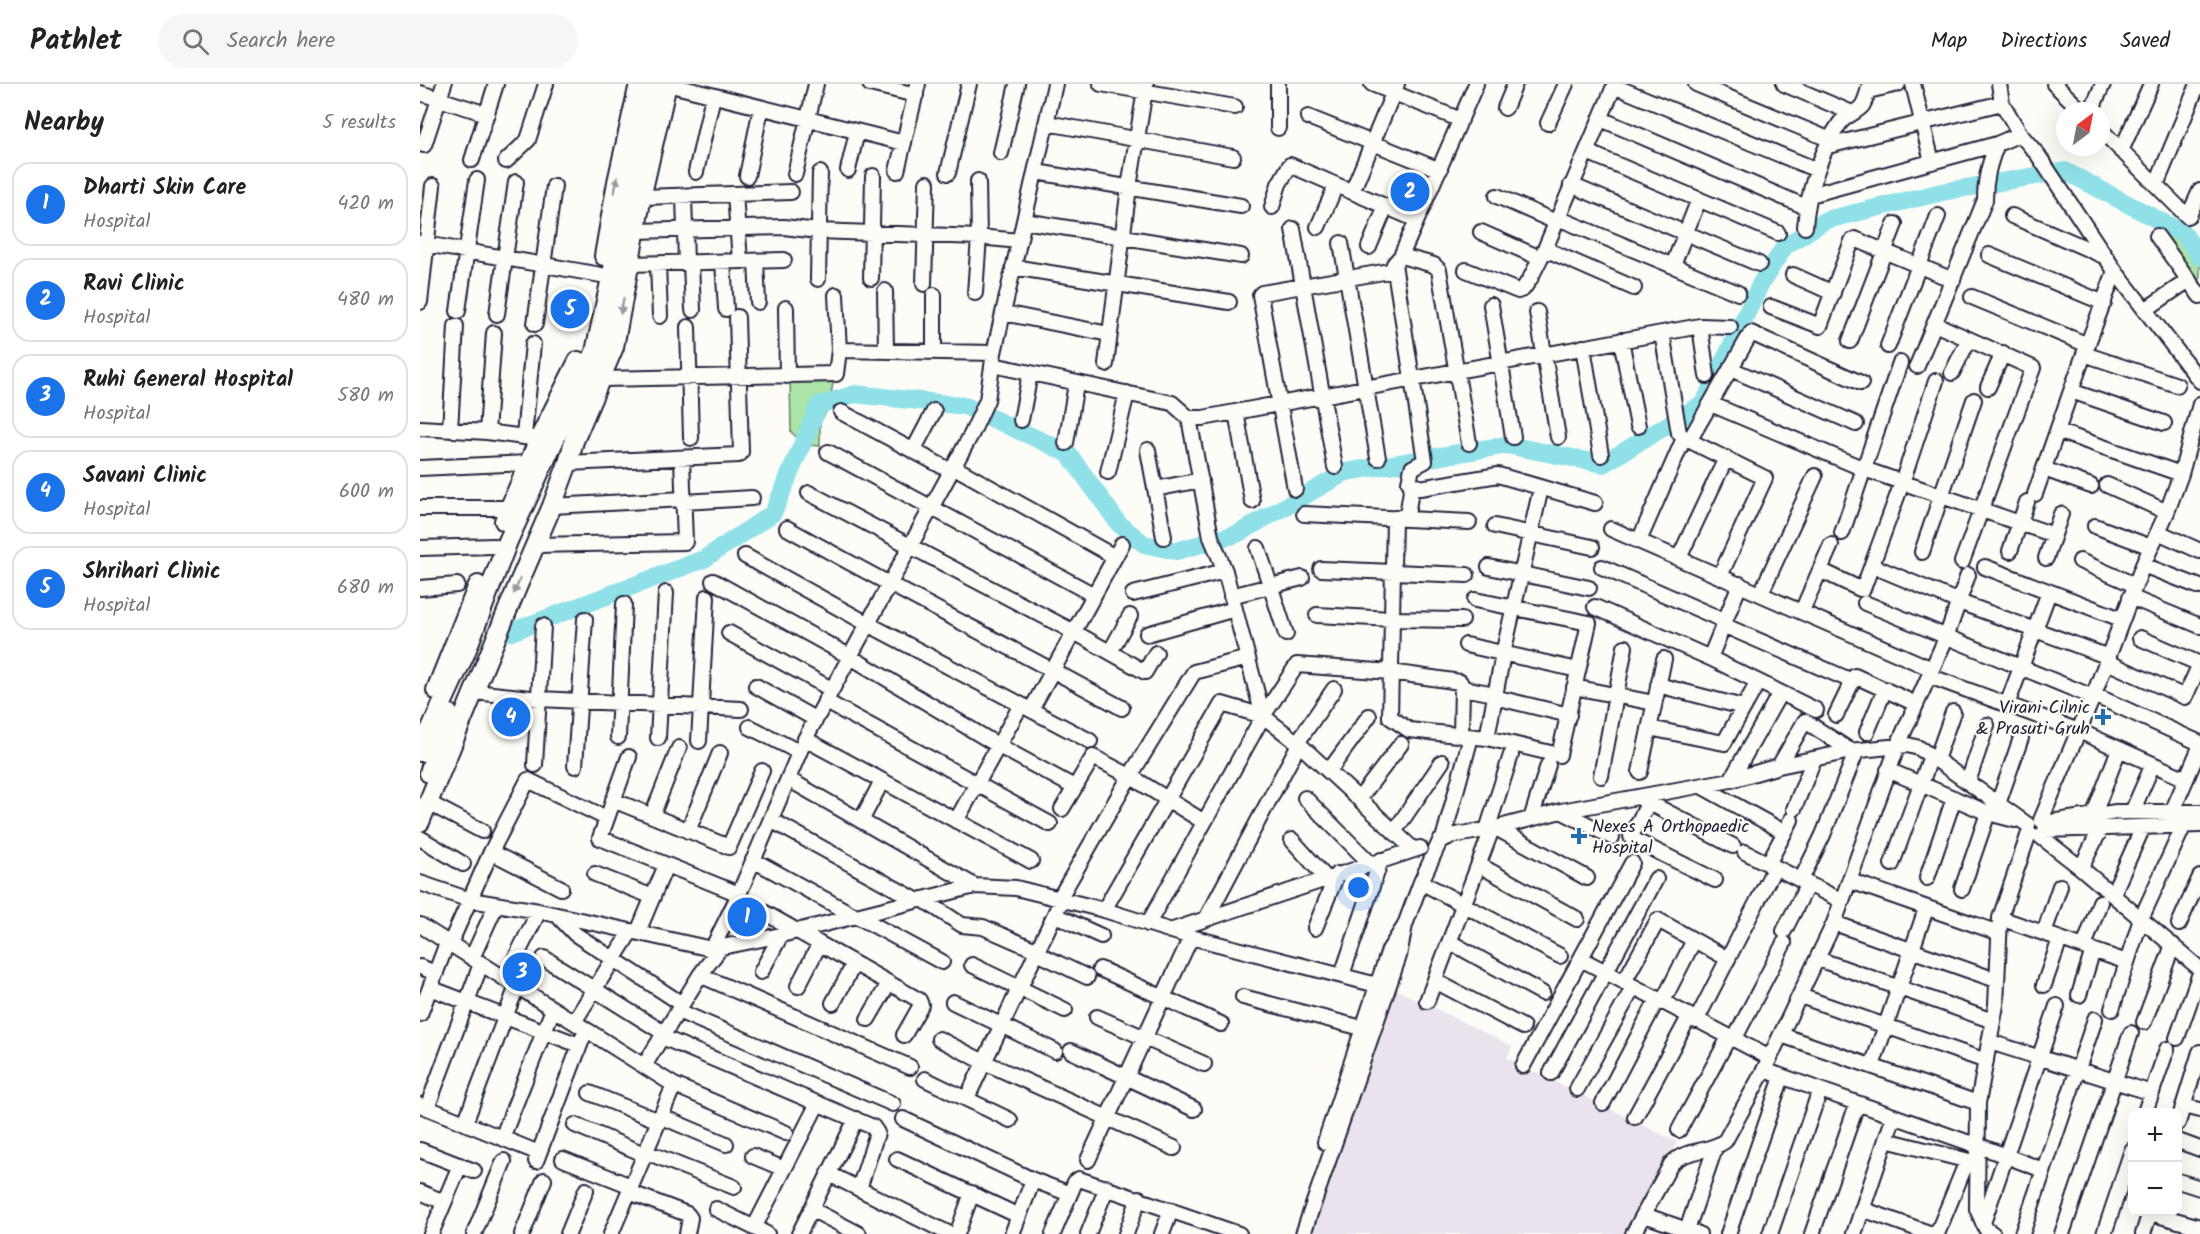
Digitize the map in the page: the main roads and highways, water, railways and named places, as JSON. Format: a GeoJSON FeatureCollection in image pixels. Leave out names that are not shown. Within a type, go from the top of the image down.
{"type":"FeatureCollection","features":[{"type":"Feature","properties":{"kind":"main road"},"geometry":{"type":"LineString","coordinates":[[420,731],[528,463],[548,436],[603,379],[614,347],[642,197],[667,84]]}},
{"type":"Feature","properties":{"kind":"main road"},"geometry":{"type":"LineString","coordinates":[[548,436],[597,343],[649,87]]}},
{"type":"Feature","properties":{"kind":"main road"},"geometry":{"type":"LineString","coordinates":[[420,752],[465,654],[548,436],[587,344],[617,182],[649,87]]}},
{"type":"Feature","properties":{"kind":"main road"},"geometry":{"type":"LineString","coordinates":[[425,800],[474,692],[568,463],[548,436]]}},
{"type":"Feature","properties":{"kind":"main road"},"geometry":{"type":"LineString","coordinates":[[420,822],[435,757],[465,654]]}},
{"type":"Feature","properties":{"kind":"waterway"},"geometry":{"type":"LineString","coordinates":[[511,632],[704,559],[773,513],[819,405],[855,394],[965,406],[1068,453],[1119,524],[1144,544],[1176,551],[1237,534],[1346,472],[1507,445],[1603,464],[1704,403],[1761,283],[1785,246],[1826,220],[1942,192],[2065,171],[2183,233],[2200,257]]}},
{"type":"Feature","properties":{"kind":"place","name":"Ravi Clinic"},"geometry":{"type":"Point","coordinates":[1410,192]}},
{"type":"Feature","properties":{"kind":"place","name":"Shrihari Clinic"},"geometry":{"type":"Point","coordinates":[570,309]}},
{"type":"Feature","properties":{"kind":"place","name":"Savani Clinic"},"geometry":{"type":"Point","coordinates":[511,717]}},
{"type":"Feature","properties":{"kind":"place","name":"Virani Cilnic & Prasuti Gruh"},"geometry":{"type":"Point","coordinates":[2103,717]}},
{"type":"Feature","properties":{"kind":"place","name":"Nexes A Orthopaedic Hospital"},"geometry":{"type":"Point","coordinates":[1579,836]}},
{"type":"Feature","properties":{"kind":"place","name":"Dharti Skin Care"},"geometry":{"type":"Point","coordinates":[747,917]}},
{"type":"Feature","properties":{"kind":"place","name":"Ruhi General Hospital"},"geometry":{"type":"Point","coordinates":[522,972]}}]}
